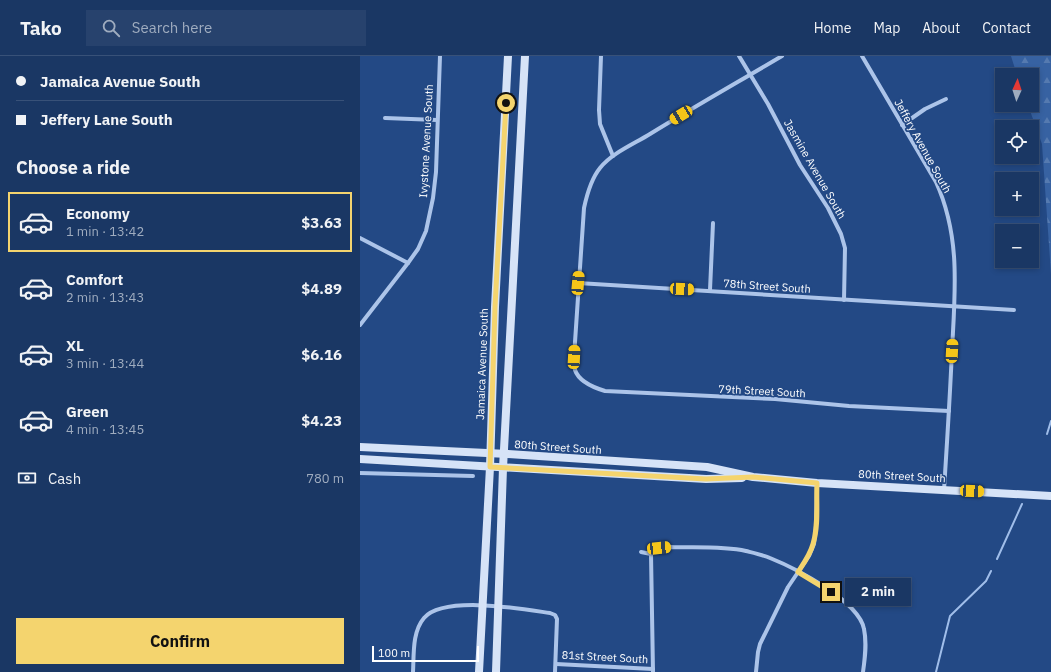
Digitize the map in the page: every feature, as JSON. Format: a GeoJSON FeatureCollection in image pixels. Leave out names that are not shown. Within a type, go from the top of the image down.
{"type":"FeatureCollection","features":[{"type":"Feature","properties":{"kind":"main road","name":"Jamaica Avenue South"},"geometry":{"type":"LineString","coordinates":[[479,672],[490,467],[495,307],[508,56]]}},
{"type":"Feature","properties":{"kind":"main road"},"geometry":{"type":"LineString","coordinates":[[496,672],[503,468],[525,56]]}},
{"type":"Feature","properties":{"kind":"main road","name":"80th Street South"},"geometry":{"type":"LineString","coordinates":[[360,447],[504,454],[707,467],[753,477],[817,483],[1051,496]]}},
{"type":"Feature","properties":{"kind":"main road","name":"80th Street South"},"geometry":{"type":"LineString","coordinates":[[360,459],[706,479],[753,477]]}},
{"type":"Feature","properties":{"kind":"street","name":"Ivystone Avenue South"},"geometry":{"type":"LineString","coordinates":[[360,325],[418,249],[426,231],[436,172],[440,56]]}},
{"type":"Feature","properties":{"kind":"street"},"geometry":{"type":"LineString","coordinates":[[601,56],[599,110],[600,124],[613,156]]}},
{"type":"Feature","properties":{"kind":"street","name":"Jasmine Avenue South"},"geometry":{"type":"LineString","coordinates":[[739,56],[768,104],[800,165],[828,208],[841,234],[845,248],[844,300]]}},
{"type":"Feature","properties":{"kind":"street"},"geometry":{"type":"LineString","coordinates":[[578,283],[586,196],[591,182],[599,168],[613,156],[695,106],[782,56]]}},
{"type":"Feature","properties":{"kind":"street","name":"Jeffery Avenue South"},"geometry":{"type":"LineString","coordinates":[[862,56],[936,182],[949,218],[954,252],[954,306],[944,490]]}},
{"type":"Feature","properties":{"kind":"street"},"geometry":{"type":"LineString","coordinates":[[902,125],[925,109],[946,98]]}},
{"type":"Feature","properties":{"kind":"street"},"geometry":{"type":"LineString","coordinates":[[385,118],[437,120]]}},
{"type":"Feature","properties":{"kind":"street"},"geometry":{"type":"LineString","coordinates":[[710,290],[713,223]]}},
{"type":"Feature","properties":{"kind":"street"},"geometry":{"type":"LineString","coordinates":[[360,238],[408,263]]}},
{"type":"Feature","properties":{"kind":"street","name":"78th Street South"},"geometry":{"type":"LineString","coordinates":[[578,283],[1014,310]]}},
{"type":"Feature","properties":{"kind":"street","name":"79th Street South"},"geometry":{"type":"LineString","coordinates":[[578,283],[574,357],[575,370],[578,375],[592,387],[605,391],[949,411]]}},
{"type":"Feature","properties":{"kind":"street"},"geometry":{"type":"LineString","coordinates":[[360,473],[473,476]]}},
{"type":"Feature","properties":{"kind":"street"},"geometry":{"type":"LineString","coordinates":[[756,672],[760,644],[788,588],[814,544],[817,483]]}},
{"type":"Feature","properties":{"kind":"street"},"geometry":{"type":"LineString","coordinates":[[651,554],[659,548],[670,547],[745,551],[769,557],[798,572],[842,598],[854,609],[860,618],[864,629],[866,650],[863,672]]}},
{"type":"Feature","properties":{"kind":"street"},"geometry":{"type":"LineString","coordinates":[[641,552],[651,554]]}},
{"type":"Feature","properties":{"kind":"street"},"geometry":{"type":"LineString","coordinates":[[651,554],[653,670]]}},
{"type":"Feature","properties":{"kind":"street"},"geometry":{"type":"LineString","coordinates":[[413,672],[416,640],[419,627],[425,618],[438,610],[452,606],[498,606],[555,615],[557,619],[555,672]]}},
{"type":"Feature","properties":{"kind":"street","name":"81st Street South"},"geometry":{"type":"LineString","coordinates":[[556,664],[653,670]]}},
{"type":"Feature","properties":{"kind":"green space"},"geometry":{"type":"Polygon","coordinates":[[[1011,56],[1051,56],[1051,274],[1042,144],[1039,136],[1039,120],[1033,120],[1031,112],[1039,112],[1039,68],[1015,68],[1011,56]]]}},
{"type":"Feature","properties":{"kind":"waterway"},"geometry":{"type":"LineString","coordinates":[[1047,434],[1051,421]]}},
{"type":"Feature","properties":{"kind":"waterway"},"geometry":{"type":"LineString","coordinates":[[997,559],[1022,504]]}},
{"type":"Feature","properties":{"kind":"waterway"},"geometry":{"type":"LineString","coordinates":[[936,672],[950,616],[986,581],[991,571]]}},
{"type":"Feature","properties":{"kind":"route"},"geometry":{"type":"LineString","coordinates":[[506,103],[495,307],[490,467],[706,479],[753,477],[817,483],[814,544],[798,572],[831,592]]}}]}
